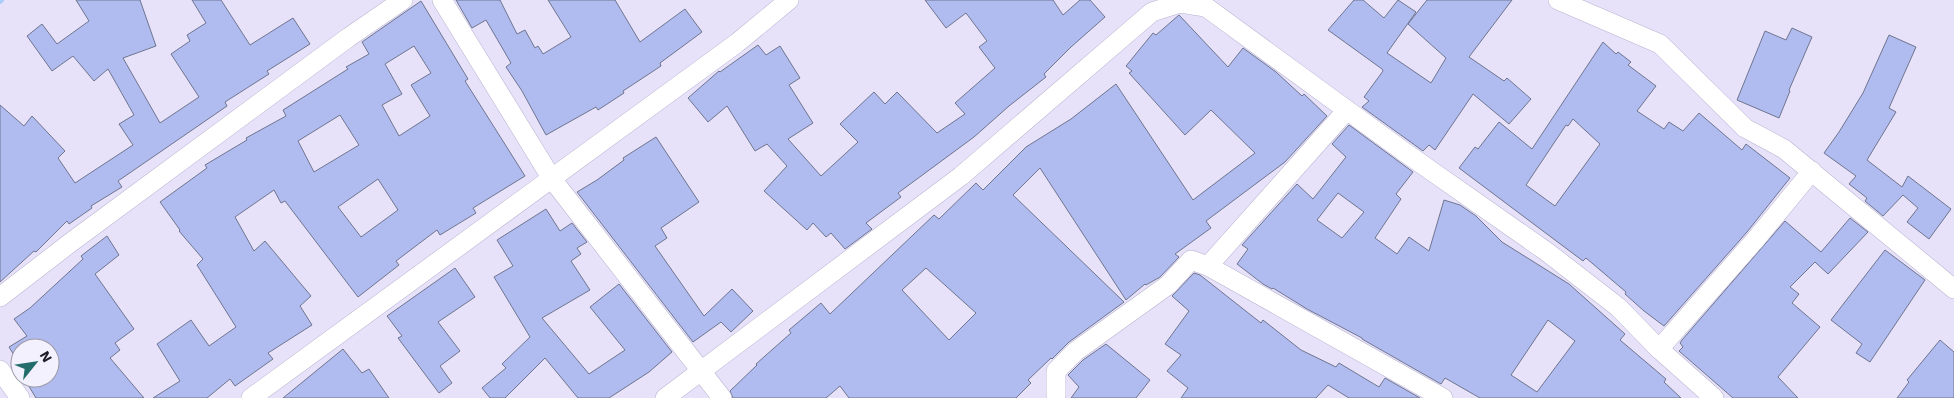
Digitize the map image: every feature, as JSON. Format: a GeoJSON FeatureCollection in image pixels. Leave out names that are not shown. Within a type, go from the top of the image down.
{"type":"FeatureCollection","features":[{"type":"Feature","properties":{"kind":"street"},"geometry":{"type":"LineString","coordinates":[[0,297],[110,213],[349,37],[403,0]]}},
{"type":"Feature","properties":{"kind":"street"},"geometry":{"type":"LineString","coordinates":[[442,0],[552,179],[722,398]]}},
{"type":"Feature","properties":{"kind":"street"},"geometry":{"type":"LineString","coordinates":[[251,398],[738,43],[789,0]]}},
{"type":"Feature","properties":{"kind":"street"},"geometry":{"type":"LineString","coordinates":[[1558,0],[1660,44],[1746,128],[1784,149],[1954,289]]}},
{"type":"Feature","properties":{"kind":"street"},"geometry":{"type":"LineString","coordinates":[[665,398],[961,176],[1152,12],[1179,1],[1206,7],[1555,258],[1618,307],[1658,349],[1714,398]]}},
{"type":"Feature","properties":{"kind":"street"},"geometry":{"type":"LineString","coordinates":[[1208,266],[1347,110]]}},
{"type":"Feature","properties":{"kind":"street"},"geometry":{"type":"LineString","coordinates":[[1658,349],[1756,240],[1812,171]]}},
{"type":"Feature","properties":{"kind":"street"},"geometry":{"type":"LineString","coordinates":[[1056,398],[1056,371],[1076,351],[1168,285],[1191,260],[1208,266],[1443,398]]}},
{"type":"Feature","properties":{"kind":"street"},"geometry":{"type":"LineString","coordinates":[[0,370],[20,398]]}},
{"type":"Feature","properties":{"kind":"building"},"geometry":{"type":"Polygon","coordinates":[[[76,0],[140,0],[156,46],[123,58],[160,123],[199,97],[171,54],[190,41],[187,35],[206,23],[192,0],[221,0],[250,45],[293,18],[310,44],[267,71],[269,74],[225,102],[227,106],[118,181],[122,187],[91,206],[92,208],[69,224],[67,221],[36,252],[34,251],[0,282],[0,105],[24,126],[32,116],[65,151],[58,158],[75,183],[133,145],[119,124],[134,115],[108,69],[94,81],[73,56],[52,71],[27,36],[42,24],[57,44],[89,21],[76,0]]]}},
{"type":"Feature","properties":{"kind":"building"},"geometry":{"type":"Polygon","coordinates":[[[456,0],[500,0],[517,34],[525,30],[535,48],[538,46],[543,54],[571,37],[548,0],[615,0],[640,42],[685,9],[702,32],[660,63],[661,66],[623,91],[624,93],[598,110],[596,107],[546,135],[522,91],[506,67],[511,63],[486,20],[472,28],[456,0]]]}},
{"type":"Feature","properties":{"kind":"building"},"geometry":{"type":"Polygon","coordinates":[[[925,0],[1053,0],[1063,15],[1080,0],[1090,0],[1105,17],[1044,74],[1046,77],[974,137],[898,193],[901,197],[866,223],[872,229],[845,249],[831,233],[826,237],[813,223],[807,230],[764,191],[787,166],[767,144],[755,151],[727,106],[708,122],[688,98],[719,71],[758,45],[766,55],[780,46],[800,78],[789,85],[813,123],[788,139],[821,176],[858,142],[840,124],[874,92],[885,104],[897,92],[937,133],[965,114],[955,103],[995,68],[979,47],[987,41],[966,13],[946,28],[925,0]]]}},
{"type":"Feature","properties":{"kind":"building"},"geometry":{"type":"Polygon","coordinates":[[[1354,0],[1363,0],[1384,18],[1398,0],[1416,12],[1387,53],[1431,83],[1446,58],[1408,24],[1427,0],[1512,0],[1469,57],[1504,81],[1507,78],[1531,99],[1509,124],[1473,94],[1435,150],[1429,145],[1423,151],[1362,107],[1369,101],[1364,97],[1383,71],[1328,30],[1354,0]]]}},
{"type":"Feature","properties":{"kind":"building"},"geometry":{"type":"Polygon","coordinates":[[[421,1],[468,79],[465,81],[525,176],[473,208],[476,213],[440,235],[437,230],[396,261],[399,265],[358,297],[285,201],[281,203],[274,190],[235,217],[254,251],[265,241],[311,296],[300,306],[312,325],[268,353],[273,359],[235,386],[230,379],[207,398],[153,398],[180,381],[157,344],[191,320],[209,346],[236,327],[197,265],[203,259],[179,231],[160,202],[207,168],[205,165],[247,140],[246,138],[286,116],[283,110],[348,69],[346,67],[369,54],[362,42],[421,1]],[[414,46],[385,64],[402,94],[382,105],[399,136],[430,116],[411,85],[431,73],[414,46]],[[340,115],[298,141],[314,172],[359,145],[340,115]],[[378,179],[338,207],[361,237],[398,210],[378,179]]]}},
{"type":"Feature","properties":{"kind":"building"},"geometry":{"type":"Polygon","coordinates":[[[1179,15],[1228,67],[1243,48],[1276,72],[1302,96],[1304,94],[1327,116],[1285,162],[1206,221],[1211,228],[1175,254],[1179,257],[1160,277],[1145,284],[1126,300],[1040,168],[1013,195],[1124,302],[1069,342],[1051,358],[1028,380],[1031,383],[1016,398],[849,398],[840,386],[826,398],[733,398],[730,391],[756,364],[791,333],[789,330],[821,303],[830,314],[934,215],[939,219],[976,183],[983,190],[1026,147],[1071,119],[1116,84],[1193,200],[1255,153],[1211,110],[1185,135],[1129,73],[1132,71],[1126,66],[1153,33],[1156,35],[1179,15]],[[926,268],[902,290],[949,340],[976,313],[926,268]]]}},
{"type":"Feature","properties":{"kind":"building"},"geometry":{"type":"Polygon","coordinates":[[[1792,28],[1812,37],[1779,118],[1737,100],[1765,31],[1786,40],[1792,28]]]}},
{"type":"Feature","properties":{"kind":"building"},"geometry":{"type":"Polygon","coordinates":[[[1889,35],[1916,47],[1889,108],[1896,112],[1867,160],[1902,187],[1908,176],[1951,209],[1929,239],[1907,222],[1918,208],[1903,195],[1883,216],[1865,201],[1867,198],[1849,184],[1856,176],[1824,153],[1863,93],[1889,35]]]}},
{"type":"Feature","properties":{"kind":"building"},"geometry":{"type":"Polygon","coordinates":[[[1603,42],[1616,54],[1618,52],[1631,62],[1628,65],[1656,86],[1637,111],[1664,129],[1669,122],[1683,131],[1699,113],[1742,150],[1746,144],[1790,178],[1747,232],[1664,326],[1644,311],[1625,294],[1626,292],[1586,258],[1583,261],[1459,168],[1475,147],[1478,149],[1499,122],[1532,149],[1603,42]],[[1573,119],[1568,126],[1566,125],[1526,185],[1555,206],[1600,144],[1573,119]]]}},
{"type":"Feature","properties":{"kind":"building"},"geometry":{"type":"Polygon","coordinates":[[[1349,125],[1413,172],[1396,194],[1401,199],[1375,238],[1397,254],[1409,237],[1429,251],[1444,200],[1460,205],[1476,216],[1502,242],[1569,284],[1625,334],[1620,340],[1666,379],[1664,382],[1681,398],[1480,398],[1445,378],[1441,384],[1263,284],[1237,264],[1248,249],[1242,245],[1297,184],[1313,199],[1346,157],[1332,144],[1349,125]],[[1338,193],[1317,220],[1342,238],[1364,212],[1338,193]],[[1548,320],[1511,375],[1537,392],[1575,341],[1548,320]]]}},
{"type":"Feature","properties":{"kind":"building"},"geometry":{"type":"Polygon","coordinates":[[[656,137],[699,202],[661,228],[667,238],[655,246],[704,316],[732,289],[753,311],[731,332],[721,322],[693,342],[577,192],[597,180],[624,160],[623,158],[656,137]]]}},
{"type":"Feature","properties":{"kind":"building"},"geometry":{"type":"Polygon","coordinates":[[[546,209],[560,231],[572,223],[587,242],[577,248],[581,254],[571,261],[590,290],[542,318],[589,374],[625,350],[590,307],[619,284],[672,352],[649,372],[609,398],[578,398],[545,358],[505,398],[490,398],[482,388],[506,368],[502,364],[530,337],[494,277],[513,266],[497,240],[546,209]]]}},
{"type":"Feature","properties":{"kind":"building"},"geometry":{"type":"Polygon","coordinates":[[[1850,218],[1868,232],[1828,274],[1815,262],[1790,287],[1799,294],[1792,303],[1820,327],[1778,377],[1798,398],[1733,398],[1679,351],[1683,347],[1680,343],[1682,340],[1785,221],[1821,252],[1850,218]]]}},
{"type":"Feature","properties":{"kind":"building"},"geometry":{"type":"Polygon","coordinates":[[[107,236],[119,255],[95,274],[134,329],[115,343],[120,350],[110,358],[144,398],[36,398],[30,388],[60,388],[60,338],[24,338],[27,336],[14,319],[30,308],[83,259],[81,256],[107,236]]]}},
{"type":"Feature","properties":{"kind":"building"},"geometry":{"type":"Polygon","coordinates":[[[1885,250],[1925,280],[1870,362],[1856,353],[1862,344],[1831,320],[1885,250]]]}},
{"type":"Feature","properties":{"kind":"building"},"geometry":{"type":"Polygon","coordinates":[[[455,268],[475,297],[438,322],[460,351],[440,366],[452,383],[439,393],[398,338],[402,336],[387,316],[455,268]]]}},
{"type":"Feature","properties":{"kind":"building"},"geometry":{"type":"Polygon","coordinates":[[[1194,273],[1200,275],[1261,323],[1263,320],[1301,350],[1336,367],[1339,363],[1379,387],[1385,378],[1420,398],[1349,398],[1328,385],[1316,398],[1181,398],[1188,388],[1167,371],[1181,355],[1165,344],[1189,311],[1172,296],[1194,273]]]}},
{"type":"Feature","properties":{"kind":"building"},"geometry":{"type":"Polygon","coordinates":[[[1940,340],[1954,352],[1954,398],[1897,398],[1909,382],[1907,380],[1940,340]]]}},
{"type":"Feature","properties":{"kind":"building"},"geometry":{"type":"Polygon","coordinates":[[[1106,344],[1150,380],[1136,398],[1071,398],[1079,387],[1068,375],[1083,360],[1106,344]]]}},
{"type":"Feature","properties":{"kind":"building"},"geometry":{"type":"Polygon","coordinates":[[[343,349],[362,373],[369,369],[389,398],[283,398],[343,349]]]}}]}
